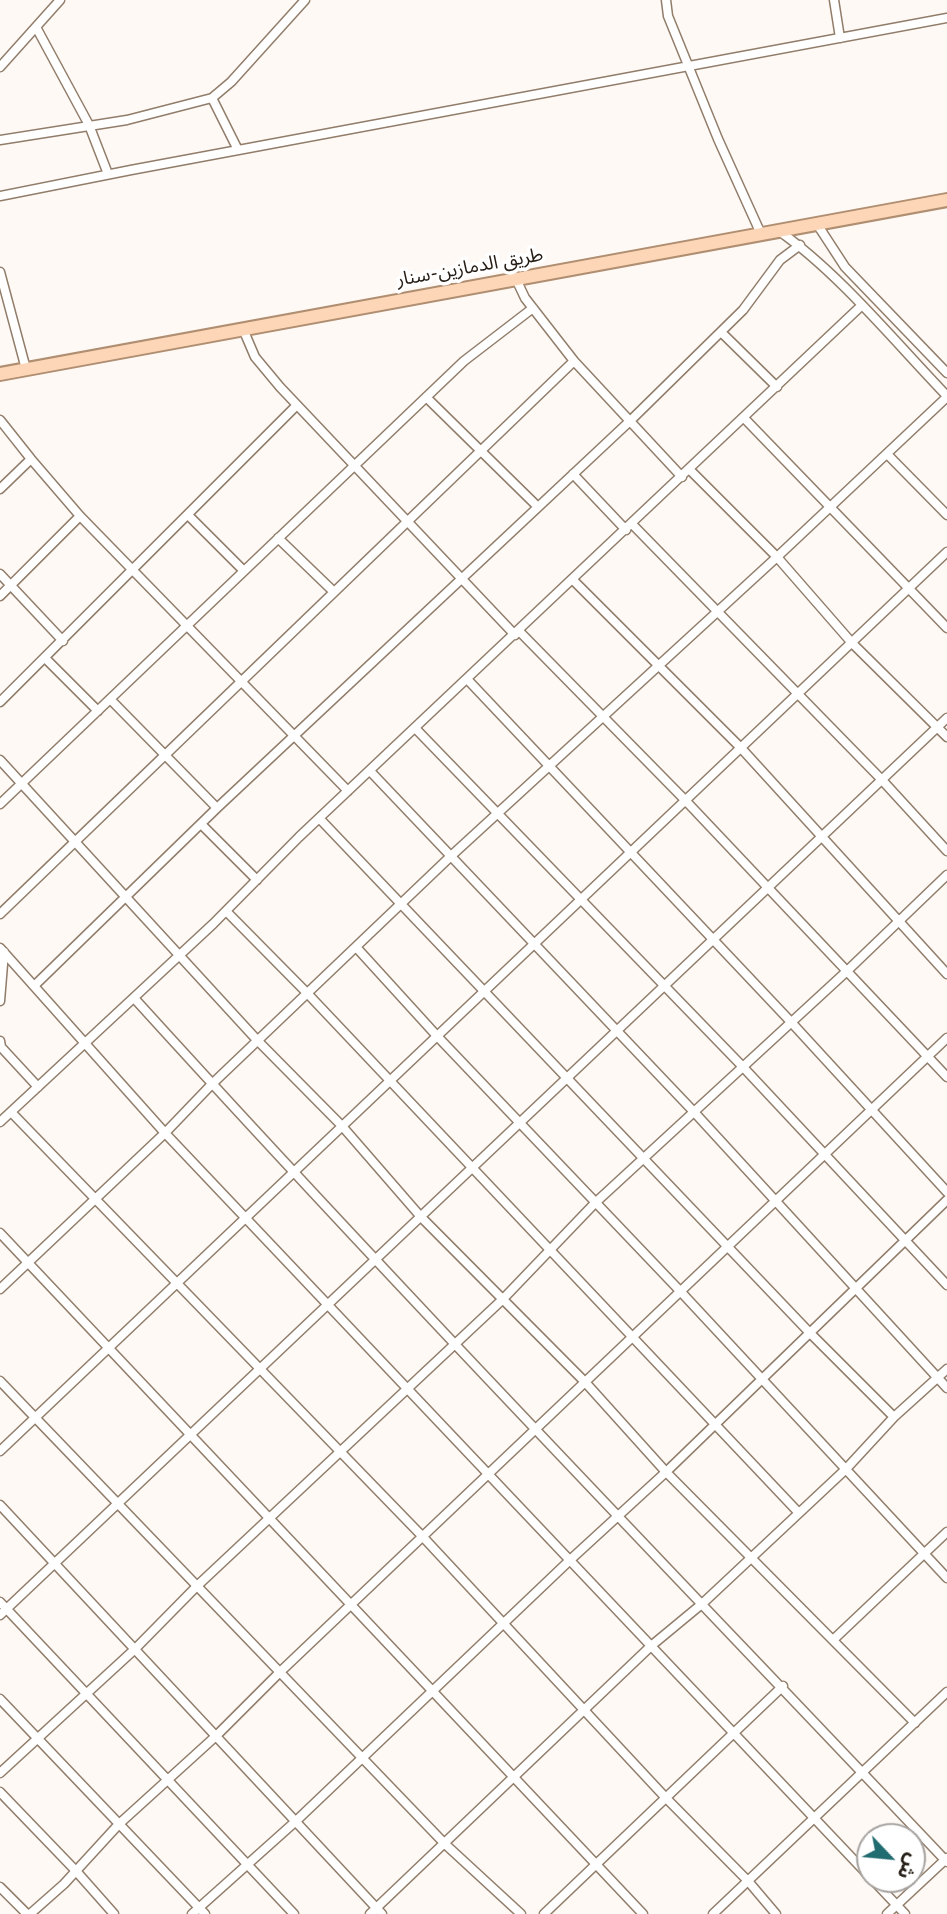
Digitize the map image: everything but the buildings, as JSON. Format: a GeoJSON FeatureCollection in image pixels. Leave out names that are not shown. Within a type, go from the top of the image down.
{"type":"FeatureCollection","features":[{"type":"Feature","properties":{"kind":"highway","name":"طريق الدمازين-سنار"},"geometry":{"type":"LineString","coordinates":[[0,374],[947,200]]}},
{"type":"Feature","properties":{"kind":"street"},"geometry":{"type":"LineString","coordinates":[[0,67],[60,0]]}},
{"type":"Feature","properties":{"kind":"street"},"geometry":{"type":"LineString","coordinates":[[0,140],[127,120],[212,98],[231,82],[305,0]]}},
{"type":"Feature","properties":{"kind":"street"},"geometry":{"type":"LineString","coordinates":[[666,0],[668,16],[718,139],[761,234]]}},
{"type":"Feature","properties":{"kind":"street"},"geometry":{"type":"LineString","coordinates":[[834,0],[840,38]]}},
{"type":"Feature","properties":{"kind":"street"},"geometry":{"type":"LineString","coordinates":[[0,196],[947,18]]}},
{"type":"Feature","properties":{"kind":"street"},"geometry":{"type":"LineString","coordinates":[[36,27],[89,125],[108,174]]}},
{"type":"Feature","properties":{"kind":"street"},"geometry":{"type":"LineString","coordinates":[[212,98],[238,150]]}},
{"type":"Feature","properties":{"kind":"street"},"geometry":{"type":"LineString","coordinates":[[817,224],[845,267],[947,373]]}},
{"type":"Feature","properties":{"kind":"street"},"geometry":{"type":"LineString","coordinates":[[0,1289],[451,856],[947,397],[861,306],[800,246],[779,231]]}},
{"type":"Feature","properties":{"kind":"street"},"geometry":{"type":"LineString","coordinates":[[34,986],[217,808],[631,420],[743,310],[780,260],[800,246]]}},
{"type":"Feature","properties":{"kind":"street"},"geometry":{"type":"LineString","coordinates":[[0,272],[26,369]]}},
{"type":"Feature","properties":{"kind":"street"},"geometry":{"type":"LineString","coordinates":[[516,279],[533,308],[574,361],[682,477]]}},
{"type":"Feature","properties":{"kind":"street"},"geometry":{"type":"LineString","coordinates":[[0,1122],[179,956],[319,818],[861,306]]}},
{"type":"Feature","properties":{"kind":"street"},"geometry":{"type":"LineString","coordinates":[[0,804],[464,361],[533,308]]}},
{"type":"Feature","properties":{"kind":"street"},"geometry":{"type":"LineString","coordinates":[[243,330],[255,357],[354,465],[462,578],[685,800],[947,1077]]}},
{"type":"Feature","properties":{"kind":"street"},"geometry":{"type":"LineString","coordinates":[[720,332],[777,387]]}},
{"type":"Feature","properties":{"kind":"street"},"geometry":{"type":"LineString","coordinates":[[0,914],[574,361]]}},
{"type":"Feature","properties":{"kind":"street"},"geometry":{"type":"LineString","coordinates":[[426,397],[538,508]]}},
{"type":"Feature","properties":{"kind":"street"},"geometry":{"type":"LineString","coordinates":[[0,702],[298,405]]}},
{"type":"Feature","properties":{"kind":"street"},"geometry":{"type":"LineString","coordinates":[[744,418],[947,628]]}},
{"type":"Feature","properties":{"kind":"street"},"geometry":{"type":"LineString","coordinates":[[0,420],[80,516],[348,791]]}},
{"type":"Feature","properties":{"kind":"street"},"geometry":{"type":"LineString","coordinates":[[887,454],[947,515]]}},
{"type":"Feature","properties":{"kind":"street"},"geometry":{"type":"LineString","coordinates":[[0,489],[31,459]]}},
{"type":"Feature","properties":{"kind":"street"},"geometry":{"type":"LineString","coordinates":[[690,470],[777,557],[852,643],[947,737]]}},
{"type":"Feature","properties":{"kind":"street"},"geometry":{"type":"LineString","coordinates":[[573,474],[717,612],[882,780],[947,851]]}},
{"type":"Feature","properties":{"kind":"street"},"geometry":{"type":"LineString","coordinates":[[188,515],[244,571]]}},
{"type":"Feature","properties":{"kind":"street"},"geometry":{"type":"LineString","coordinates":[[0,596],[80,516]]}},
{"type":"Feature","properties":{"kind":"street"},"geometry":{"type":"LineString","coordinates":[[278,538],[334,592]]}},
{"type":"Feature","properties":{"kind":"street"},"geometry":{"type":"LineString","coordinates":[[0,1451],[947,552]]}},
{"type":"Feature","properties":{"kind":"street"},"geometry":{"type":"LineString","coordinates":[[0,574],[63,641]]}},
{"type":"Feature","properties":{"kind":"street"},"geometry":{"type":"LineString","coordinates":[[572,579],[741,748],[947,974]]}},
{"type":"Feature","properties":{"kind":"street"},"geometry":{"type":"LineString","coordinates":[[46,658],[98,711]]}},
{"type":"Feature","properties":{"kind":"street"},"geometry":{"type":"LineString","coordinates":[[467,679],[791,1022],[947,1192]]}},
{"type":"Feature","properties":{"kind":"street"},"geometry":{"type":"LineString","coordinates":[[110,699],[217,808]]}},
{"type":"Feature","properties":{"kind":"street"},"geometry":{"type":"LineString","coordinates":[[4,1612],[947,718]]}},
{"type":"Feature","properties":{"kind":"street"},"geometry":{"type":"LineString","coordinates":[[415,728],[743,1067],[947,1285]]}},
{"type":"Feature","properties":{"kind":"street"},"geometry":{"type":"LineString","coordinates":[[0,760],[257,1040],[342,1126],[421,1217],[585,1382],[666,1472],[915,1723]]}},
{"type":"Feature","properties":{"kind":"street"},"geometry":{"type":"LineString","coordinates":[[370,771],[695,1113],[947,1388]]}},
{"type":"Feature","properties":{"kind":"street"},"geometry":{"type":"LineString","coordinates":[[319,818],[809,1332],[894,1417]]}},
{"type":"Feature","properties":{"kind":"street"},"geometry":{"type":"LineString","coordinates":[[201,824],[257,880]]}},
{"type":"Feature","properties":{"kind":"street"},"geometry":{"type":"LineString","coordinates":[[0,1773],[135,1649],[197,1586],[503,1299],[596,1203],[947,875]]}},
{"type":"Feature","properties":{"kind":"street"},"geometry":{"type":"LineString","coordinates":[[226,911],[634,1336],[714,1425],[798,1512]]}},
{"type":"Feature","properties":{"kind":"street"},"geometry":{"type":"LineString","coordinates":[[356,947],[947,1578]]}},
{"type":"Feature","properties":{"kind":"street"},"geometry":{"type":"LineString","coordinates":[[2,950],[165,1133],[856,1862]]}},
{"type":"Feature","properties":{"kind":"street"},"geometry":{"type":"LineString","coordinates":[[0,1000],[2,950]]}},
{"type":"Feature","properties":{"kind":"street"},"geometry":{"type":"LineString","coordinates":[[134,998],[536,1430],[783,1686],[946,1860],[887,1914]]}},
{"type":"Feature","properties":{"kind":"street"},"geometry":{"type":"LineString","coordinates":[[0,1887],[28,1914],[76,1871],[119,1824],[216,1736],[947,1038]]}},
{"type":"Feature","properties":{"kind":"street"},"geometry":{"type":"LineString","coordinates":[[0,1041],[1,1047],[38,1087]]}},
{"type":"Feature","properties":{"kind":"street"},"geometry":{"type":"LineString","coordinates":[[12,1112],[423,1537],[665,1797],[748,1881],[776,1914]]}},
{"type":"Feature","properties":{"kind":"street"},"geometry":{"type":"LineString","coordinates":[[0,1699],[198,1912],[666,1472],[947,1200]]}},
{"type":"Feature","properties":{"kind":"street"},"geometry":{"type":"LineString","coordinates":[[0,1233],[643,1914]]}},
{"type":"Feature","properties":{"kind":"street"},"geometry":{"type":"LineString","coordinates":[[0,1504],[296,1821],[376,1912],[652,1646],[702,1604],[846,1469],[894,1417],[947,1369]]}},
{"type":"Feature","properties":{"kind":"street"},"geometry":{"type":"LineString","coordinates":[[0,1381],[445,1844],[521,1914]]}},
{"type":"Feature","properties":{"kind":"street"},"geometry":{"type":"LineString","coordinates":[[833,1640],[947,1532]]}},
{"type":"Feature","properties":{"kind":"street"},"geometry":{"type":"LineString","coordinates":[[0,1602],[4,1612],[86,1692],[294,1914]]}},
{"type":"Feature","properties":{"kind":"street"},"geometry":{"type":"LineString","coordinates":[[544,1914],[783,1686]]}},
{"type":"Feature","properties":{"kind":"street"},"geometry":{"type":"LineString","coordinates":[[713,1914],[947,1692]]}},
{"type":"Feature","properties":{"kind":"street"},"geometry":{"type":"LineString","coordinates":[[0,1792],[114,1914]]}},
{"type":"Feature","properties":{"kind":"street"},"geometry":{"type":"LineString","coordinates":[[885,1893],[905,1914]]}}]}
